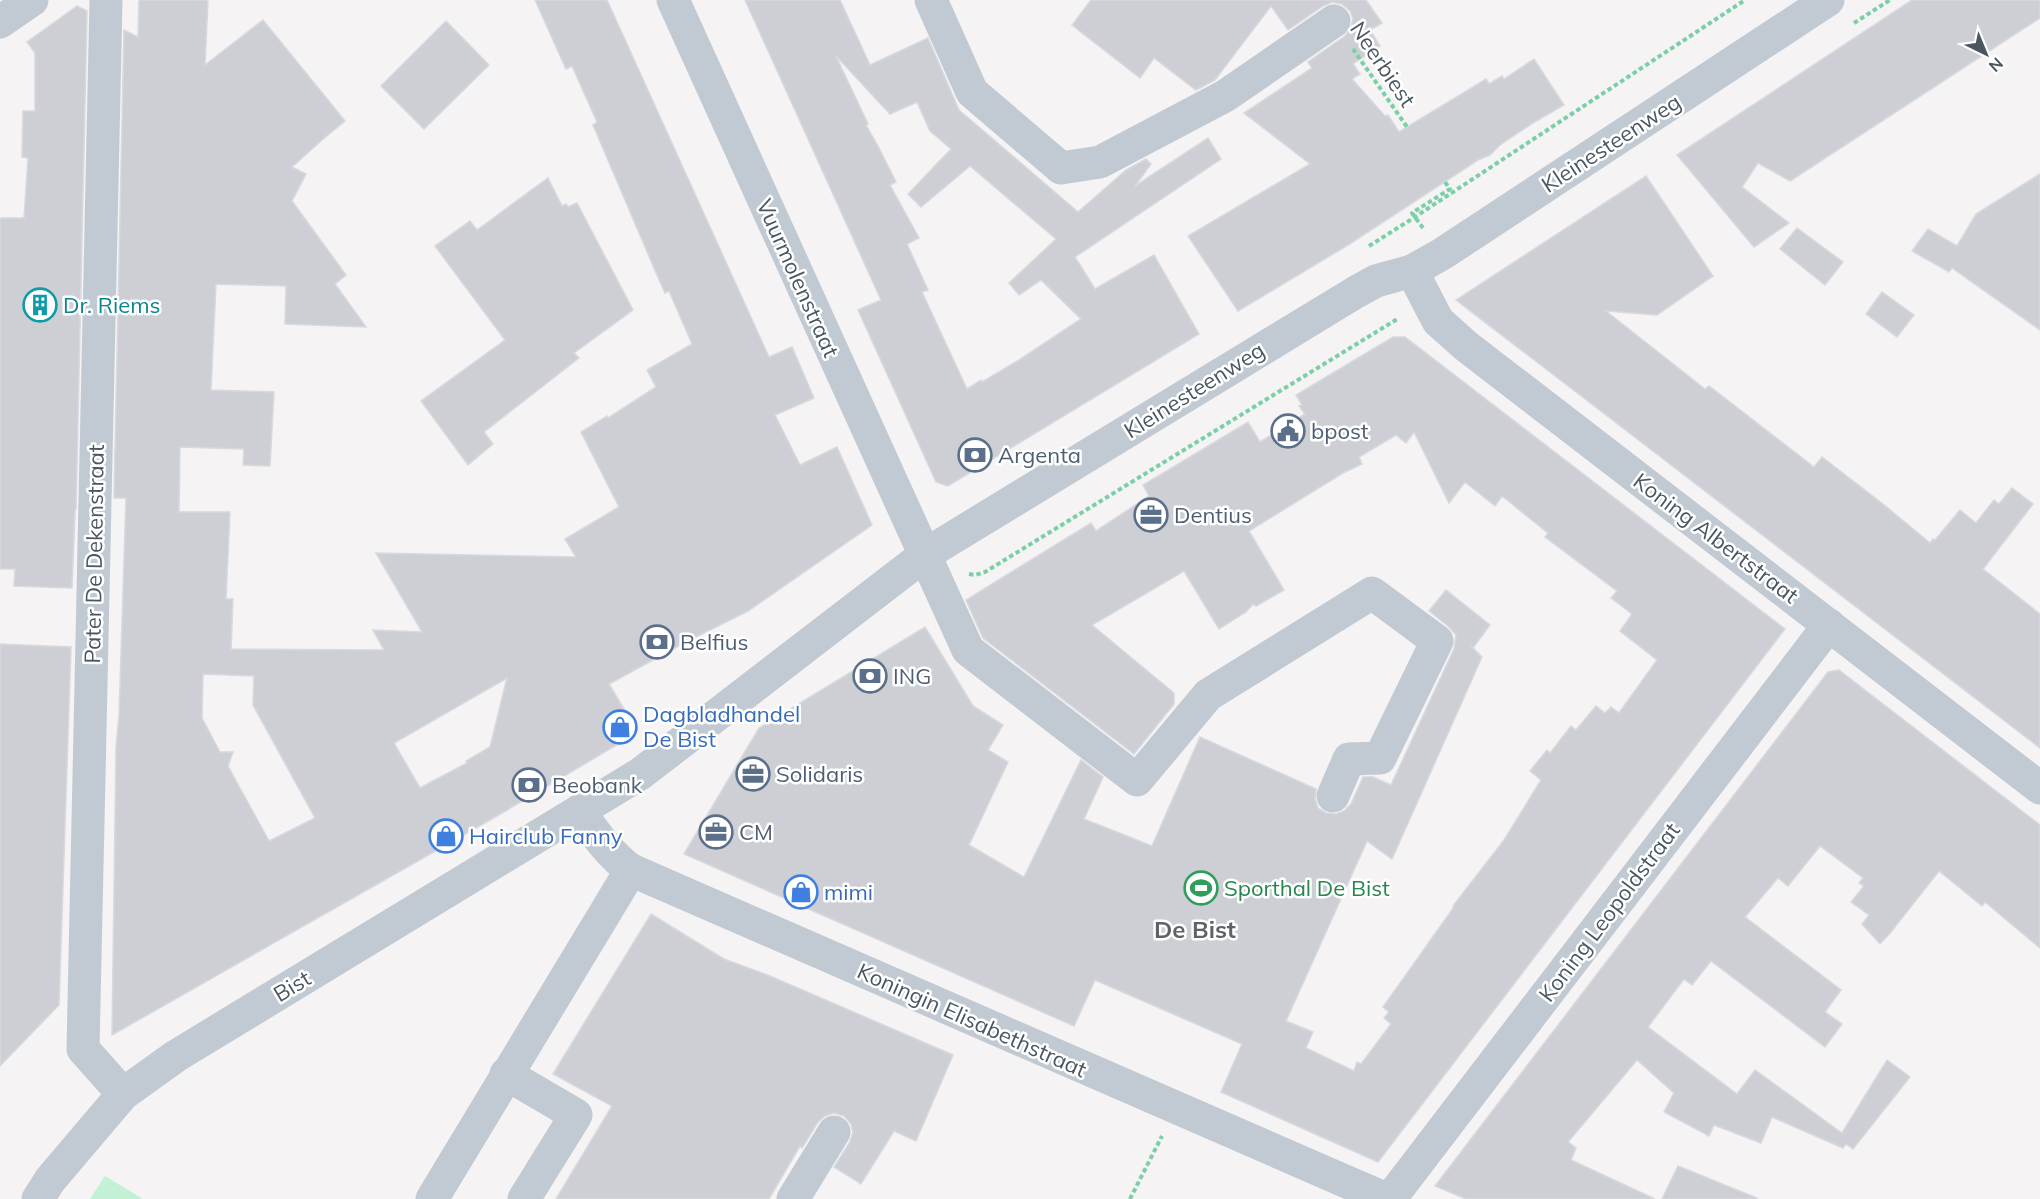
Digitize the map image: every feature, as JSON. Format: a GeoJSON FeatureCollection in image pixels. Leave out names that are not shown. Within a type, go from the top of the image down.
{"type":"FeatureCollection","features":[{"type":"Feature","properties":{"kind":"street"},"geometry":{"type":"LineString","coordinates":[[0,22],[32,0]]}},
{"type":"Feature","properties":{"kind":"street","name":"Pater De Dekenstraat"},"geometry":{"type":"LineString","coordinates":[[106,0],[83,1049],[123,1094]]}},
{"type":"Feature","properties":{"kind":"street","name":"Vuurmolenstraat"},"geometry":{"type":"LineString","coordinates":[[673,0],[969,650],[1137,780],[1208,695],[1372,593],[1437,640],[1380,758],[1349,759],[1333,796]]}},
{"type":"Feature","properties":{"kind":"street"},"geometry":{"type":"LineString","coordinates":[[931,0],[972,92],[1061,168],[1100,162],[1225,96],[1334,21]]}},
{"type":"Feature","properties":{"kind":"street","name":"Kleinesteenweg"},"geometry":{"type":"LineString","coordinates":[[579,811],[672,752],[926,554],[1356,292],[1377,281],[1412,271],[1442,254],[1828,0]]}},
{"type":"Feature","properties":{"kind":"street","name":"Koning Albertstraat"},"geometry":{"type":"LineString","coordinates":[[1412,271],[1433,312],[1446,330],[2040,788]]}},
{"type":"Feature","properties":{"kind":"street","name":"Koning Leopoldstraat"},"geometry":{"type":"LineString","coordinates":[[1388,1199],[1829,625]]}},
{"type":"Feature","properties":{"kind":"street","name":"Bist"},"geometry":{"type":"LineString","coordinates":[[39,1199],[50,1180],[123,1094],[176,1056],[579,811]]}},
{"type":"Feature","properties":{"kind":"street","name":"Koningin Elisabethstraat"},"geometry":{"type":"LineString","coordinates":[[579,811],[606,848],[631,870],[1175,1109],[1388,1199]]}},
{"type":"Feature","properties":{"kind":"street"},"geometry":{"type":"LineString","coordinates":[[432,1199],[631,870]]}},
{"type":"Feature","properties":{"kind":"street"},"geometry":{"type":"LineString","coordinates":[[506,1074],[576,1115],[524,1199]]}},
{"type":"Feature","properties":{"kind":"street"},"geometry":{"type":"LineString","coordinates":[[793,1199],[834,1132]]}},
{"type":"Feature","properties":{"kind":"path","name":"Neerbiest"},"geometry":{"type":"LineString","coordinates":[[1334,21],[1407,128]]}},
{"type":"Feature","properties":{"kind":"path"},"geometry":{"type":"LineString","coordinates":[[1442,254],[1412,213],[1450,189],[1445,182]]}},
{"type":"Feature","properties":{"kind":"path"},"geometry":{"type":"LineString","coordinates":[[1130,1199],[1175,1109]]}},
{"type":"Feature","properties":{"kind":"green space"},"geometry":{"type":"Polygon","coordinates":[[[105,1176],[143,1199],[90,1199],[105,1176]]]}},
{"type":"Feature","properties":{"kind":"building"},"geometry":{"type":"Polygon","coordinates":[[[139,0],[208,0],[205,65],[263,20],[345,121],[292,167],[306,174],[292,201],[346,275],[335,284],[366,327],[285,324],[286,286],[216,284],[211,390],[274,392],[270,466],[243,465],[244,449],[180,447],[179,512],[230,512],[226,599],[233,599],[231,649],[384,650],[373,630],[422,632],[376,553],[576,557],[565,539],[619,507],[581,432],[607,416],[608,418],[656,387],[647,370],[692,344],[669,291],[665,293],[657,275],[593,125],[597,122],[572,66],[566,69],[535,0],[607,0],[769,357],[792,347],[814,398],[775,415],[800,465],[837,447],[872,525],[748,611],[609,684],[633,724],[625,732],[630,737],[497,816],[112,1035],[116,747],[126,498],[114,498],[124,30],[138,37],[139,0]],[[203,674],[202,718],[220,752],[233,752],[228,766],[269,841],[315,818],[253,705],[254,676],[203,674]],[[507,678],[394,743],[420,788],[467,763],[466,761],[490,747],[507,678]]]}},
{"type":"Feature","properties":{"kind":"building"},"geometry":{"type":"Polygon","coordinates":[[[745,0],[840,0],[870,65],[928,38],[959,110],[1078,212],[1126,170],[1146,159],[1151,164],[1135,186],[1208,138],[1221,159],[1075,257],[1095,289],[1154,255],[1199,334],[948,486],[936,482],[858,310],[881,300],[745,0]],[[836,56],[868,124],[866,125],[896,182],[890,185],[919,238],[907,244],[928,290],[922,292],[967,389],[1019,360],[1081,319],[1041,280],[1019,295],[1009,283],[1056,239],[970,166],[921,207],[908,194],[951,149],[930,131],[917,102],[890,114],[836,56]]]}},
{"type":"Feature","properties":{"kind":"building"},"geometry":{"type":"Polygon","coordinates":[[[1091,0],[1366,0],[1382,23],[1370,30],[1380,46],[1353,64],[1360,74],[1352,79],[1385,116],[1388,115],[1399,132],[1486,79],[1489,84],[1502,76],[1504,79],[1534,59],[1564,105],[1348,245],[1238,311],[1188,236],[1310,164],[1244,113],[1312,68],[1308,62],[1345,36],[1351,28],[1353,19],[1350,11],[1342,4],[1332,2],[1288,30],[1271,6],[1215,80],[1196,90],[1154,58],[1140,78],[1072,25],[1091,0]]]}},
{"type":"Feature","properties":{"kind":"building"},"geometry":{"type":"Polygon","coordinates":[[[1912,0],[2040,0],[2040,18],[1790,181],[1758,163],[1742,187],[1789,223],[1754,247],[1677,155],[1912,0]]]}},
{"type":"Feature","properties":{"kind":"building"},"geometry":{"type":"Polygon","coordinates":[[[77,6],[87,11],[76,508],[72,588],[14,586],[15,569],[0,569],[0,218],[24,218],[28,158],[22,157],[23,111],[35,111],[35,53],[27,42],[77,6]]]}},
{"type":"Feature","properties":{"kind":"building"},"geometry":{"type":"Polygon","coordinates":[[[446,21],[489,65],[424,129],[381,86],[446,21]]]}},
{"type":"Feature","properties":{"kind":"building"},"geometry":{"type":"Polygon","coordinates":[[[2040,174],[2040,330],[1952,268],[1949,272],[1912,251],[1928,229],[1957,246],[1976,214],[2040,174]]]}},
{"type":"Feature","properties":{"kind":"building"},"geometry":{"type":"Polygon","coordinates":[[[1646,176],[1713,276],[1657,315],[1606,311],[1705,389],[1709,386],[1814,467],[1822,457],[1930,543],[1960,510],[1976,523],[1994,500],[1999,504],[2012,488],[2033,504],[1983,569],[2040,614],[2040,748],[1456,300],[1646,176]]]}},
{"type":"Feature","properties":{"kind":"building"},"geometry":{"type":"Polygon","coordinates":[[[548,178],[562,206],[566,204],[568,207],[577,203],[633,310],[574,353],[579,358],[484,432],[493,444],[468,465],[421,401],[505,340],[435,246],[470,221],[477,230],[548,178]]]}},
{"type":"Feature","properties":{"kind":"building"},"geometry":{"type":"Polygon","coordinates":[[[1797,228],[1843,262],[1825,285],[1780,249],[1797,228]]]}},
{"type":"Feature","properties":{"kind":"building"},"geometry":{"type":"Polygon","coordinates":[[[1882,292],[1914,315],[1897,337],[1866,314],[1882,292]]]}},
{"type":"Feature","properties":{"kind":"building"},"geometry":{"type":"Polygon","coordinates":[[[1393,337],[1405,337],[1785,629],[1378,1162],[1221,1092],[1242,1044],[1095,980],[1074,1026],[684,854],[759,728],[925,627],[973,706],[1003,725],[988,750],[1008,762],[969,845],[1024,877],[1081,760],[1103,777],[1084,819],[1152,846],[1200,737],[1316,789],[1315,799],[1318,808],[1326,813],[1336,814],[1344,811],[1351,804],[1363,777],[1373,777],[1391,785],[1454,649],[1456,635],[1429,611],[1446,590],[1490,625],[1473,648],[1482,657],[1392,859],[1367,841],[1286,1021],[1313,1032],[1306,1048],[1354,1071],[1357,1062],[1361,1064],[1391,1024],[1384,1018],[1389,1012],[1383,1007],[1453,906],[1504,840],[1541,780],[1530,771],[1547,750],[1550,753],[1571,726],[1576,730],[1596,706],[1605,713],[1611,707],[1619,713],[1657,660],[1620,631],[1632,614],[1611,598],[1617,591],[1545,537],[1548,533],[1502,496],[1495,506],[1465,482],[1449,503],[1414,432],[1406,443],[1396,435],[1359,457],[1362,464],[1343,473],[1249,531],[1284,590],[1256,606],[1253,604],[1246,612],[1219,629],[1184,571],[1092,625],[1174,693],[1174,704],[1134,754],[983,638],[966,600],[1091,523],[1096,531],[1149,496],[1143,485],[1248,422],[1260,442],[1305,414],[1299,406],[1302,405],[1296,395],[1393,337]]]}},
{"type":"Feature","properties":{"kind":"building"},"geometry":{"type":"Polygon","coordinates":[[[0,644],[71,647],[59,1005],[0,1066],[0,644]]]}},
{"type":"Feature","properties":{"kind":"building"},"geometry":{"type":"Polygon","coordinates":[[[1839,670],[2040,825],[2040,948],[1985,902],[1982,906],[1939,871],[1880,944],[1862,924],[1869,915],[1851,902],[1864,886],[1859,883],[1863,878],[1820,846],[1788,886],[1778,878],[1745,917],[1841,990],[1825,1012],[1842,1024],[1825,1047],[1711,961],[1692,985],[1684,979],[1648,1027],[1737,1094],[1755,1070],[1842,1133],[1887,1060],[1910,1077],[1853,1149],[1846,1144],[1843,1148],[1772,1117],[1761,1143],[1714,1125],[1709,1136],[1664,1112],[1674,1093],[1637,1060],[1568,1142],[1576,1148],[1571,1160],[1655,1199],[1466,1199],[1435,1186],[1828,672],[1839,670]]]}},
{"type":"Feature","properties":{"kind":"building"},"geometry":{"type":"Polygon","coordinates":[[[651,914],[724,959],[770,976],[953,1055],[916,1141],[894,1131],[861,1184],[834,1167],[850,1142],[853,1132],[851,1124],[844,1116],[834,1113],[818,1122],[802,1148],[800,1146],[769,1199],[556,1199],[612,1106],[553,1074],[651,914]]]}},
{"type":"Feature","properties":{"kind":"building"},"geometry":{"type":"Polygon","coordinates":[[[1678,1166],[1757,1198],[1662,1199],[1678,1166]]]}},
{"type":"Feature","properties":{"kind":"place","name":"Dr. Riems"},"geometry":{"type":"Point","coordinates":[40,305]}},
{"type":"Feature","properties":{"kind":"place","name":"bpost"},"geometry":{"type":"Point","coordinates":[1288,431]}},
{"type":"Feature","properties":{"kind":"place","name":"Argenta"},"geometry":{"type":"Point","coordinates":[975,455]}},
{"type":"Feature","properties":{"kind":"place","name":"Dentius"},"geometry":{"type":"Point","coordinates":[1151,515]}},
{"type":"Feature","properties":{"kind":"place","name":"Belfius"},"geometry":{"type":"Point","coordinates":[657,642]}},
{"type":"Feature","properties":{"kind":"place","name":"ING"},"geometry":{"type":"Point","coordinates":[870,676]}},
{"type":"Feature","properties":{"kind":"place","name":"Dagbladhandel De Bist"},"geometry":{"type":"Point","coordinates":[620,727]}},
{"type":"Feature","properties":{"kind":"place","name":"Solidaris"},"geometry":{"type":"Point","coordinates":[753,774]}},
{"type":"Feature","properties":{"kind":"place","name":"Beobank"},"geometry":{"type":"Point","coordinates":[529,785]}},
{"type":"Feature","properties":{"kind":"place","name":"CM"},"geometry":{"type":"Point","coordinates":[716,832]}},
{"type":"Feature","properties":{"kind":"place","name":"Hairclub Fanny"},"geometry":{"type":"Point","coordinates":[446,836]}},
{"type":"Feature","properties":{"kind":"place","name":"Sporthal De Bist"},"geometry":{"type":"Point","coordinates":[1201,888]}},
{"type":"Feature","properties":{"kind":"place","name":"mimi"},"geometry":{"type":"Point","coordinates":[801,892]}},
{"type":"Feature","properties":{"kind":"district","name":"De Bist"},"geometry":{"type":"Point","coordinates":[1195,929]}}]}
